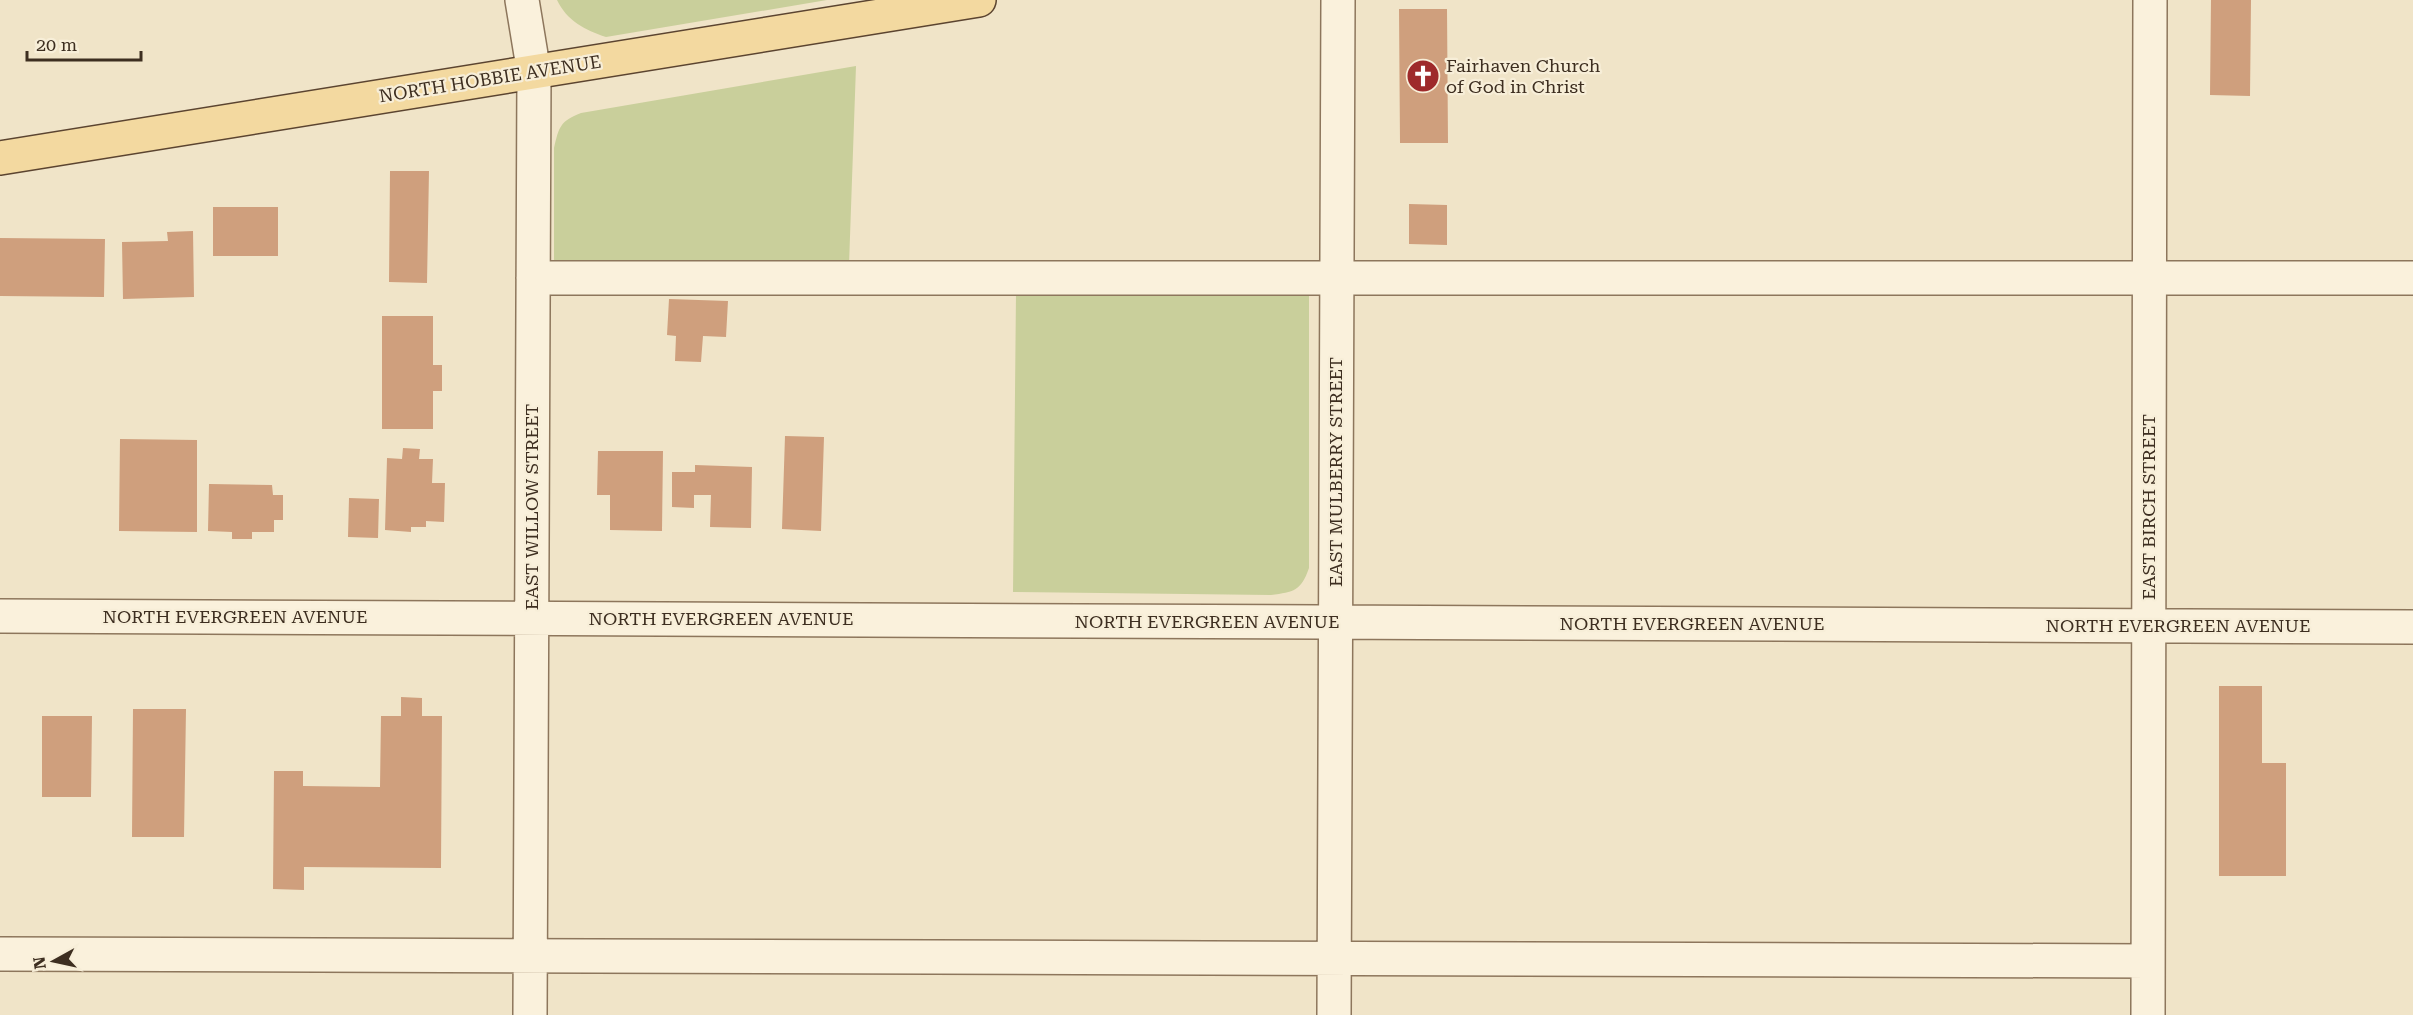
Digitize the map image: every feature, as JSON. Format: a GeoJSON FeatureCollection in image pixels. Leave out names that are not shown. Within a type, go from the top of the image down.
{"type":"FeatureCollection","features":[{"type":"Feature","properties":{"kind":"main road","name":"NORTH HOBBIE AVENUE"},"geometry":{"type":"LineString","coordinates":[[0,158],[979,0]]}},
{"type":"Feature","properties":{"kind":"street","name":"EAST WILLOW STREET"},"geometry":{"type":"LineString","coordinates":[[522,0],[534,72],[530,1015]]}},
{"type":"Feature","properties":{"kind":"street","name":"EAST MULBERRY STREET"},"geometry":{"type":"LineString","coordinates":[[1334,1015],[1338,0]]}},
{"type":"Feature","properties":{"kind":"street","name":"EAST BIRCH STREET"},"geometry":{"type":"LineString","coordinates":[[2148,1015],[2150,0]]}},
{"type":"Feature","properties":{"kind":"street"},"geometry":{"type":"LineString","coordinates":[[533,278],[2413,278]]}},
{"type":"Feature","properties":{"kind":"street","name":"NORTH EVERGREEN AVENUE"},"geometry":{"type":"LineString","coordinates":[[0,616],[2413,627]]}},
{"type":"Feature","properties":{"kind":"street"},"geometry":{"type":"LineString","coordinates":[[0,954],[2148,961]]}},
{"type":"Feature","properties":{"kind":"green space"},"geometry":{"type":"Polygon","coordinates":[[[557,0],[827,0],[606,37],[577,24],[566,14],[557,0]]]}},
{"type":"Feature","properties":{"kind":"green space"},"geometry":{"type":"Polygon","coordinates":[[[856,66],[849,265],[554,267],[554,148],[559,130],[569,119],[581,113],[856,66]]]}},
{"type":"Feature","properties":{"kind":"green space"},"geometry":{"type":"Polygon","coordinates":[[[1309,291],[1309,568],[1300,586],[1286,593],[1271,595],[1013,592],[1016,293],[1309,291]]]}},
{"type":"Feature","properties":{"kind":"building"},"geometry":{"type":"Polygon","coordinates":[[[2211,0],[2251,0],[2250,96],[2210,95],[2211,0]]]}},
{"type":"Feature","properties":{"kind":"building","name":"Fairhaven Church of God in Christ"},"geometry":{"type":"Polygon","coordinates":[[[1399,9],[1447,9],[1448,143],[1400,143],[1399,9]]]}},
{"type":"Feature","properties":{"kind":"building"},"geometry":{"type":"Polygon","coordinates":[[[390,171],[429,171],[427,283],[389,282],[390,171]]]}},
{"type":"Feature","properties":{"kind":"building"},"geometry":{"type":"Polygon","coordinates":[[[1409,204],[1447,205],[1447,245],[1409,244],[1409,204]]]}},
{"type":"Feature","properties":{"kind":"building"},"geometry":{"type":"Polygon","coordinates":[[[213,207],[278,207],[278,256],[213,256],[213,207]]]}},
{"type":"Feature","properties":{"kind":"building"},"geometry":{"type":"Polygon","coordinates":[[[193,231],[194,297],[123,299],[122,242],[168,241],[167,232],[193,231]]]}},
{"type":"Feature","properties":{"kind":"building"},"geometry":{"type":"Polygon","coordinates":[[[0,238],[105,239],[104,297],[0,296],[0,238]]]}},
{"type":"Feature","properties":{"kind":"building"},"geometry":{"type":"Polygon","coordinates":[[[669,299],[728,301],[726,337],[703,336],[701,362],[675,361],[676,336],[667,335],[669,299]]]}},
{"type":"Feature","properties":{"kind":"building"},"geometry":{"type":"Polygon","coordinates":[[[382,316],[433,316],[433,365],[442,365],[442,391],[433,391],[433,429],[382,429],[382,316]]]}},
{"type":"Feature","properties":{"kind":"building"},"geometry":{"type":"Polygon","coordinates":[[[785,436],[824,437],[821,531],[782,529],[785,436]]]}},
{"type":"Feature","properties":{"kind":"building"},"geometry":{"type":"Polygon","coordinates":[[[120,439],[197,440],[197,532],[119,531],[120,439]]]}},
{"type":"Feature","properties":{"kind":"building"},"geometry":{"type":"Polygon","coordinates":[[[403,448],[420,449],[419,459],[433,459],[432,483],[445,483],[444,522],[426,521],[426,527],[411,527],[411,532],[385,530],[387,458],[402,459],[403,448]]]}},
{"type":"Feature","properties":{"kind":"building"},"geometry":{"type":"Polygon","coordinates":[[[598,451],[663,451],[662,531],[610,530],[610,495],[597,495],[598,451]]]}},
{"type":"Feature","properties":{"kind":"building"},"geometry":{"type":"Polygon","coordinates":[[[695,465],[752,467],[751,528],[710,527],[711,495],[694,495],[694,508],[672,507],[672,472],[695,472],[695,465]]]}},
{"type":"Feature","properties":{"kind":"building"},"geometry":{"type":"Polygon","coordinates":[[[209,484],[272,485],[273,495],[283,495],[283,520],[274,520],[274,532],[252,532],[252,539],[232,539],[232,532],[208,531],[209,484]]]}},
{"type":"Feature","properties":{"kind":"building"},"geometry":{"type":"Polygon","coordinates":[[[349,498],[379,499],[378,538],[348,537],[349,498]]]}},
{"type":"Feature","properties":{"kind":"building"},"geometry":{"type":"Polygon","coordinates":[[[2219,686],[2262,686],[2262,763],[2286,763],[2286,876],[2219,876],[2219,686]]]}},
{"type":"Feature","properties":{"kind":"building"},"geometry":{"type":"Polygon","coordinates":[[[401,697],[422,698],[422,716],[442,716],[441,868],[304,867],[304,890],[273,889],[274,771],[303,771],[303,786],[380,787],[381,716],[401,716],[401,697]]]}},
{"type":"Feature","properties":{"kind":"building"},"geometry":{"type":"Polygon","coordinates":[[[133,709],[186,709],[184,837],[132,837],[133,709]]]}},
{"type":"Feature","properties":{"kind":"building"},"geometry":{"type":"Polygon","coordinates":[[[42,716],[92,716],[91,797],[42,797],[42,716]]]}},
{"type":"Feature","properties":{"kind":"place","name":"Fairhaven Church of God in Christ"},"geometry":{"type":"Point","coordinates":[1423,76]}}]}
